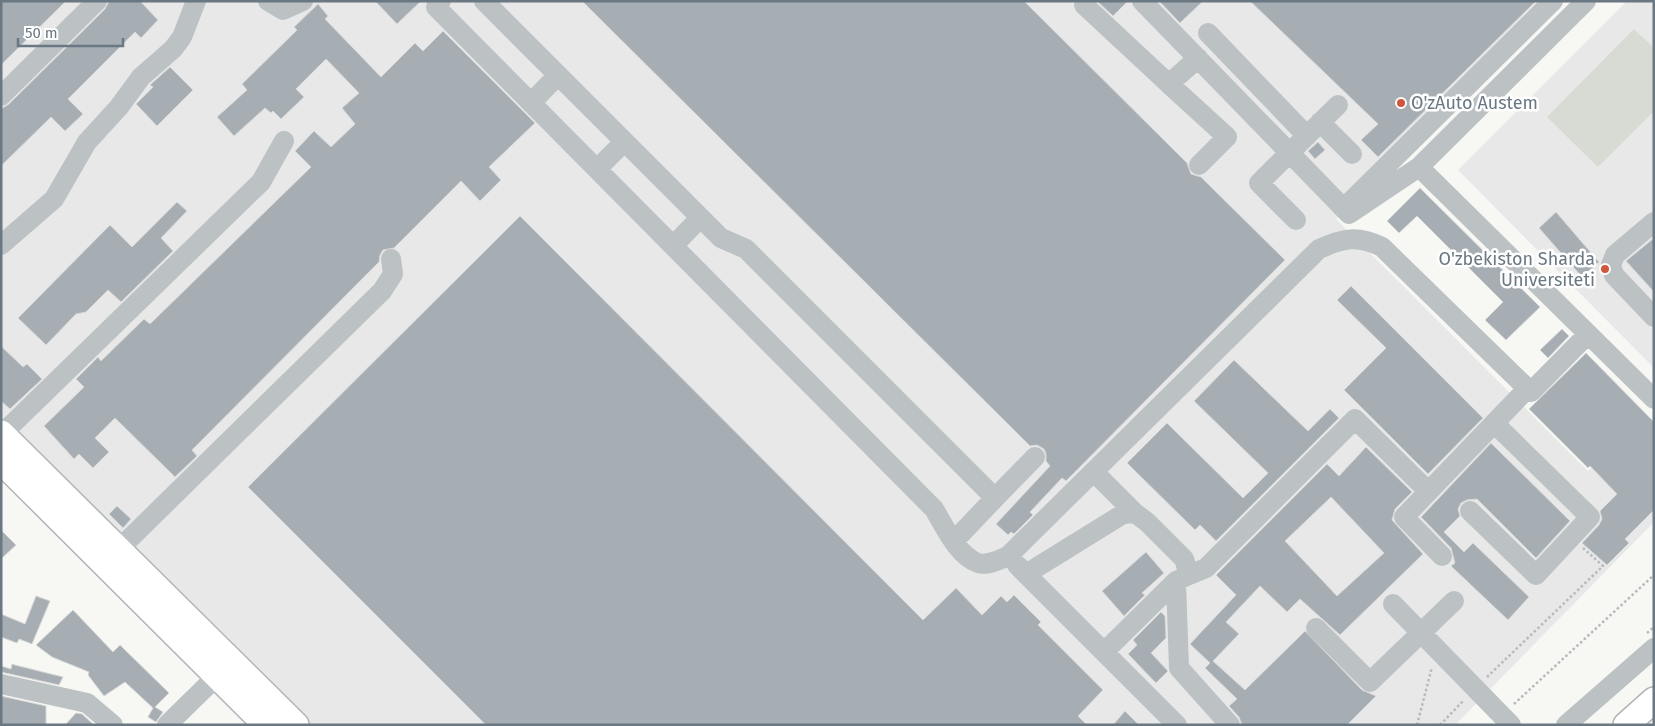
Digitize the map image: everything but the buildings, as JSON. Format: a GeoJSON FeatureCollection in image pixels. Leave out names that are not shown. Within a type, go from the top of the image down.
{"type":"FeatureCollection","features":[{"type":"Feature","properties":{"kind":"main road"},"geometry":{"type":"LineString","coordinates":[[2,433],[296,725]]}},
{"type":"Feature","properties":{"kind":"main road"},"geometry":{"type":"LineString","coordinates":[[1,461],[266,725]]}},
{"type":"Feature","properties":{"kind":"main road"},"geometry":{"type":"LineString","coordinates":[[1626,725],[1654,700]]}},
{"type":"Feature","properties":{"kind":"street"},"geometry":{"type":"LineString","coordinates":[[1,96],[97,1]]}},
{"type":"Feature","properties":{"kind":"street"},"geometry":{"type":"LineString","coordinates":[[1,245],[54,199],[87,142],[120,107],[141,77],[172,49],[182,37],[196,1]]}},
{"type":"Feature","properties":{"kind":"street"},"geometry":{"type":"LineString","coordinates":[[268,1],[283,10],[294,7],[303,1]]}},
{"type":"Feature","properties":{"kind":"street"},"geometry":{"type":"LineString","coordinates":[[484,1],[720,238],[746,249],[995,498]]}},
{"type":"Feature","properties":{"kind":"street"},"geometry":{"type":"LineString","coordinates":[[1142,1],[1349,214],[1419,167],[1586,1]]}},
{"type":"Feature","properties":{"kind":"street"},"geometry":{"type":"LineString","coordinates":[[1344,208],[1553,1]]}},
{"type":"Feature","properties":{"kind":"street"},"geometry":{"type":"LineString","coordinates":[[436,3],[531,103],[934,509],[960,550],[979,563],[993,563],[1008,556],[1319,249],[1340,239],[1367,240],[1382,248],[1526,390],[1531,392],[1588,334]]}},
{"type":"Feature","properties":{"kind":"street"},"geometry":{"type":"LineString","coordinates":[[1084,5],[1226,137],[1199,166]]}},
{"type":"Feature","properties":{"kind":"street"},"geometry":{"type":"LineString","coordinates":[[1208,33],[1314,129],[1352,154]]}},
{"type":"Feature","properties":{"kind":"street"},"geometry":{"type":"LineString","coordinates":[[1168,84],[1198,58]]}},
{"type":"Feature","properties":{"kind":"street"},"geometry":{"type":"LineString","coordinates":[[531,103],[558,75]]}},
{"type":"Feature","properties":{"kind":"street"},"geometry":{"type":"LineString","coordinates":[[1296,220],[1259,183],[1338,105]]}},
{"type":"Feature","properties":{"kind":"street"},"geometry":{"type":"LineString","coordinates":[[2,433],[261,182],[284,141]]}},
{"type":"Feature","properties":{"kind":"street"},"geometry":{"type":"LineString","coordinates":[[597,169],[624,142]]}},
{"type":"Feature","properties":{"kind":"street"},"geometry":{"type":"LineString","coordinates":[[1419,167],[1654,399]]}},
{"type":"Feature","properties":{"kind":"street"},"geometry":{"type":"LineString","coordinates":[[673,246],[700,218]]}},
{"type":"Feature","properties":{"kind":"street"},"geometry":{"type":"LineString","coordinates":[[1654,222],[1614,255],[1611,265],[1614,275],[1654,317]]}},
{"type":"Feature","properties":{"kind":"street"},"geometry":{"type":"LineString","coordinates":[[119,549],[382,291],[393,274],[390,259]]}},
{"type":"Feature","properties":{"kind":"street"},"geometry":{"type":"LineString","coordinates":[[1442,556],[1404,516],[1526,390]]}},
{"type":"Feature","properties":{"kind":"street"},"geometry":{"type":"LineString","coordinates":[[1106,651],[1182,578],[1206,568],[1355,419],[1428,491]]}},
{"type":"Feature","properties":{"kind":"street"},"geometry":{"type":"LineString","coordinates":[[1470,511],[1536,575],[1590,517],[1494,423]]}},
{"type":"Feature","properties":{"kind":"street"},"geometry":{"type":"LineString","coordinates":[[954,541],[1035,457]]}},
{"type":"Feature","properties":{"kind":"street"},"geometry":{"type":"LineString","coordinates":[[1094,472],[1135,513],[1148,522],[1184,559],[1179,668],[1230,725]]}},
{"type":"Feature","properties":{"kind":"street"},"geometry":{"type":"LineString","coordinates":[[1026,574],[1123,514],[1135,513]]}},
{"type":"Feature","properties":{"kind":"street"},"geometry":{"type":"LineString","coordinates":[[1008,556],[1106,651],[1177,725]]}},
{"type":"Feature","properties":{"kind":"street"},"geometry":{"type":"LineString","coordinates":[[1316,628],[1370,682],[1454,601]]}},
{"type":"Feature","properties":{"kind":"street"},"geometry":{"type":"LineString","coordinates":[[1393,604],[1506,720]]}},
{"type":"Feature","properties":{"kind":"street"},"geometry":{"type":"LineString","coordinates":[[1566,725],[1654,648]]}},
{"type":"Feature","properties":{"kind":"street"},"geometry":{"type":"LineString","coordinates":[[167,725],[217,676]]}},
{"type":"Feature","properties":{"kind":"street"},"geometry":{"type":"LineString","coordinates":[[1,684],[87,703],[113,725]]}},
{"type":"Feature","properties":{"kind":"path"},"geometry":{"type":"LineString","coordinates":[[1440,725],[1603,566],[1571,537]]}},
{"type":"Feature","properties":{"kind":"path"},"geometry":{"type":"LineString","coordinates":[[1506,720],[1654,575]]}},
{"type":"Feature","properties":{"kind":"path"},"geometry":{"type":"LineString","coordinates":[[1650,578],[1654,581]]}},
{"type":"Feature","properties":{"kind":"path"},"geometry":{"type":"LineString","coordinates":[[1417,725],[1437,649]]}},
{"type":"Feature","properties":{"kind":"shaded area"},"geometry":{"type":"Polygon","coordinates":[[[1,1],[1557,1],[1336,219],[1588,471],[1602,456],[1654,508],[1654,522],[1455,725],[311,725],[1,419],[1,1]]]}},
{"type":"Feature","properties":{"kind":"shaded area","name":"O'zbekiston Sharda Universiteti"},"geometry":{"type":"Polygon","coordinates":[[[1627,1],[1654,1],[1654,368],[1458,170],[1627,1]]]}},
{"type":"Feature","properties":{"kind":"shaded area"},"geometry":{"type":"Polygon","coordinates":[[[1634,29],[1654,48],[1654,111],[1598,167],[1547,117],[1634,29]]]}},
{"type":"Feature","properties":{"kind":"place","name":"O'zAuto Austem"},"geometry":{"type":"Point","coordinates":[1401,103]}},
{"type":"Feature","properties":{"kind":"place","name":"O'zbekiston Sharda Universiteti"},"geometry":{"type":"Point","coordinates":[1605,269]}}]}
